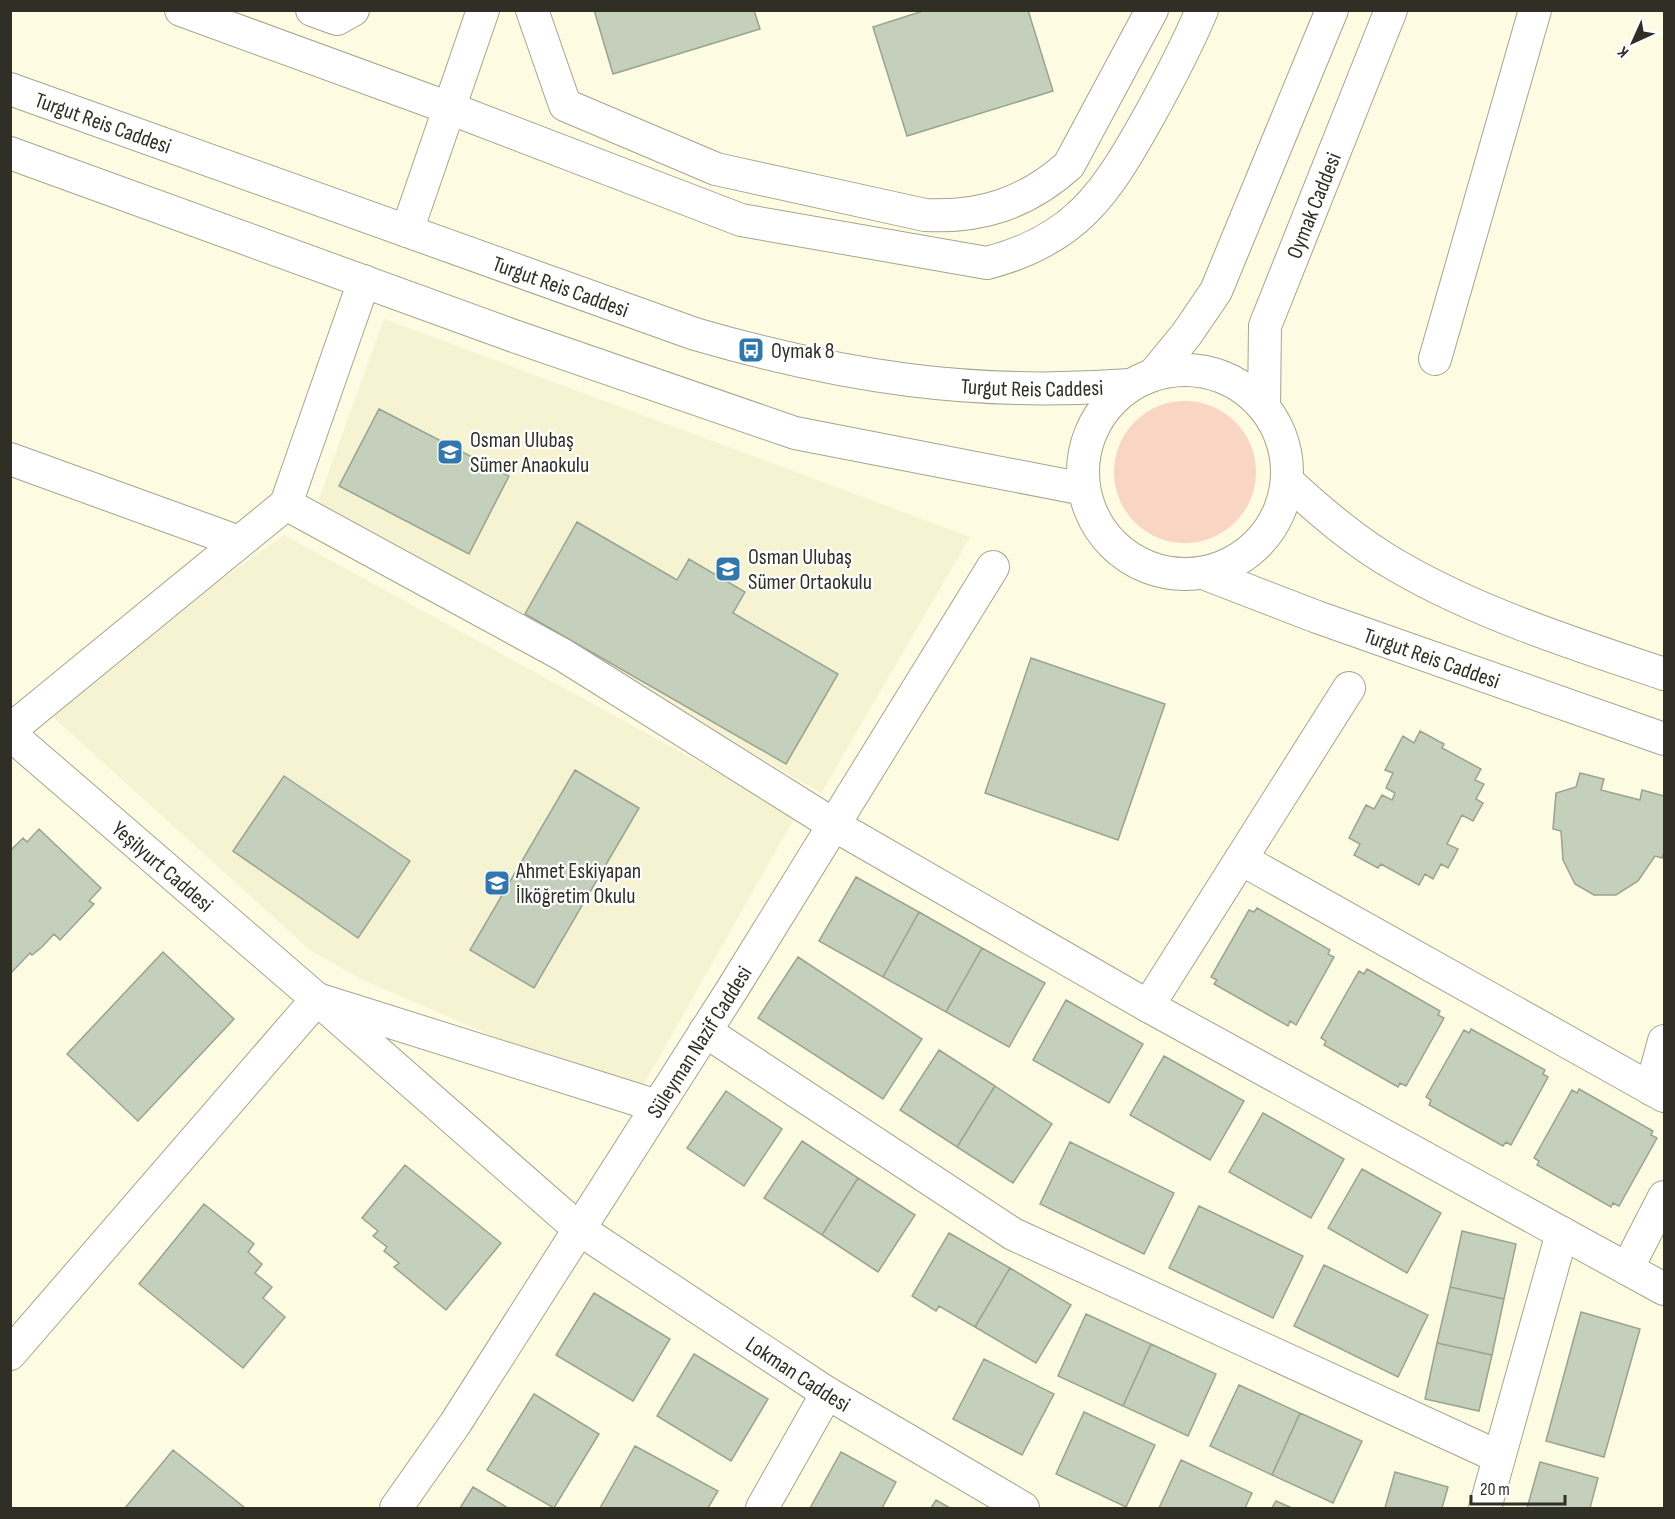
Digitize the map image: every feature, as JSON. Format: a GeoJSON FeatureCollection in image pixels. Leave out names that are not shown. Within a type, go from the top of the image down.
{"type":"FeatureCollection","features":[{"type":"Feature","properties":{"kind":"street"},"geometry":{"type":"LineString","coordinates":[[181,10],[449,108],[741,220],[987,263],[1011,257],[1056,235],[1082,215],[1104,192],[1185,51],[1202,10]]}},
{"type":"Feature","properties":{"kind":"street"},"geometry":{"type":"LineString","coordinates":[[312,10],[337,19],[353,10]]}},
{"type":"Feature","properties":{"kind":"street"},"geometry":{"type":"LineString","coordinates":[[407,231],[483,10]]}},
{"type":"Feature","properties":{"kind":"street"},"geometry":{"type":"LineString","coordinates":[[532,10],[565,105],[716,170],[925,215],[946,216],[968,215],[1010,204],[1051,181],[1069,165],[1152,10]]}},
{"type":"Feature","properties":{"kind":"street"},"geometry":{"type":"LineString","coordinates":[[1142,380],[1180,369],[1207,372],[1238,384],[1263,406],[1283,441],[1287,481],[1276,520],[1261,542],[1228,565],[1203,573],[1163,572],[1126,556],[1099,526],[1084,489],[1085,450],[1094,424],[1109,402],[1142,380],[1186,335],[1216,291],[1332,10]]}},
{"type":"Feature","properties":{"kind":"street","name":"Oymak Caddesi"},"geometry":{"type":"LineString","coordinates":[[1263,406],[1265,326],[1391,10]]}},
{"type":"Feature","properties":{"kind":"street"},"geometry":{"type":"LineString","coordinates":[[1435,359],[1535,10]]}},
{"type":"Feature","properties":{"kind":"street","name":"Turgut Reis Caddesi"},"geometry":{"type":"LineString","coordinates":[[10,88],[695,334],[808,364],[886,378],[987,389],[1034,390],[1142,380]]}},
{"type":"Feature","properties":{"kind":"street"},"geometry":{"type":"LineString","coordinates":[[10,153],[795,434],[1084,489]]}},
{"type":"Feature","properties":{"kind":"street"},"geometry":{"type":"LineString","coordinates":[[10,732],[286,504],[364,281]]}},
{"type":"Feature","properties":{"kind":"street"},"geometry":{"type":"LineString","coordinates":[[10,459],[239,542]]}},
{"type":"Feature","properties":{"kind":"street"},"geometry":{"type":"LineString","coordinates":[[1287,481],[1357,540],[1440,590],[1665,674]]}},
{"type":"Feature","properties":{"kind":"street"},"geometry":{"type":"LineString","coordinates":[[286,504],[563,655],[834,825],[1148,1006],[1665,1289]]}},
{"type":"Feature","properties":{"kind":"street","name":"Süleyman Nazif Caddesi"},"geometry":{"type":"LineString","coordinates":[[396,1509],[455,1424],[705,1031],[993,567]]}},
{"type":"Feature","properties":{"kind":"street","name":"Turgut Reis Caddesi"},"geometry":{"type":"LineString","coordinates":[[1203,573],[1317,617],[1665,739]]}},
{"type":"Feature","properties":{"kind":"street"},"geometry":{"type":"LineString","coordinates":[[1148,1006],[1349,688]]}},
{"type":"Feature","properties":{"kind":"street","name":"Yeşilyurt Caddesi"},"geometry":{"type":"LineString","coordinates":[[10,732],[579,1229]]}},
{"type":"Feature","properties":{"kind":"street"},"geometry":{"type":"LineString","coordinates":[[1241,859],[1658,1092],[1665,1041]]}},
{"type":"Feature","properties":{"kind":"street"},"geometry":{"type":"LineString","coordinates":[[10,1354],[317,999],[657,1106]]}},
{"type":"Feature","properties":{"kind":"street"},"geometry":{"type":"LineString","coordinates":[[705,1031],[1013,1234],[1499,1457]]}},
{"type":"Feature","properties":{"kind":"street"},"geometry":{"type":"LineString","coordinates":[[1628,1269],[1665,1197]]}},
{"type":"Feature","properties":{"kind":"street","name":"Lokman Caddesi"},"geometry":{"type":"LineString","coordinates":[[579,1229],[827,1393],[1023,1509]]}},
{"type":"Feature","properties":{"kind":"street"},"geometry":{"type":"LineString","coordinates":[[1485,1509],[1562,1233]]}},
{"type":"Feature","properties":{"kind":"street"},"geometry":{"type":"LineString","coordinates":[[762,1509],[827,1393]]}},
{"type":"Feature","properties":{"kind":"shaded area","name":"Osman Ulubaş Sümer Ortaokulu"},"geometry":{"type":"Polygon","coordinates":[[[384,319],[970,537],[821,793],[488,601],[316,507],[384,319]]]}},
{"type":"Feature","properties":{"kind":"shaded area"},"geometry":{"type":"Polygon","coordinates":[[[1185,401],[1199,402],[1212,407],[1235,422],[1250,445],[1255,458],[1255,486],[1250,499],[1235,522],[1212,537],[1199,542],[1185,543],[1171,542],[1158,537],[1135,522],[1120,499],[1115,486],[1114,472],[1115,458],[1120,445],[1135,422],[1158,407],[1171,402],[1185,401]]]}},
{"type":"Feature","properties":{"kind":"shaded area","name":"Ahmet Eskiyapan İlköğretim Okulu"},"geometry":{"type":"Polygon","coordinates":[[[284,535],[796,815],[636,1098],[361,979],[310,950],[42,707],[284,535]]]}},
{"type":"Feature","properties":{"kind":"building"},"geometry":{"type":"Polygon","coordinates":[[[594,10],[754,10],[760,29],[613,74],[594,10]]]}},
{"type":"Feature","properties":{"kind":"building"},"geometry":{"type":"Polygon","coordinates":[[[926,10],[1028,10],[1053,91],[907,136],[873,27],[926,10]]]}},
{"type":"Feature","properties":{"kind":"building"},"geometry":{"type":"Polygon","coordinates":[[[379,409],[509,476],[469,554],[339,486],[379,409]]]}},
{"type":"Feature","properties":{"kind":"building"},"geometry":{"type":"Polygon","coordinates":[[[577,522],[677,580],[689,559],[745,592],[733,613],[838,674],[786,764],[525,614],[577,522]]]}},
{"type":"Feature","properties":{"kind":"building"},"geometry":{"type":"Polygon","coordinates":[[[1031,658],[1165,704],[1118,840],[985,793],[1031,658]]]}},
{"type":"Feature","properties":{"kind":"building"},"geometry":{"type":"Polygon","coordinates":[[[1420,731],[1444,744],[1442,748],[1481,769],[1475,780],[1484,784],[1476,799],[1483,803],[1473,821],[1462,815],[1447,844],[1458,849],[1448,868],[1441,864],[1433,879],[1425,874],[1419,885],[1381,864],[1378,868],[1354,855],[1360,844],[1349,838],[1366,805],[1374,809],[1382,795],[1392,800],[1395,793],[1386,788],[1393,773],[1385,770],[1403,736],[1414,743],[1420,731]]]}},
{"type":"Feature","properties":{"kind":"building"},"geometry":{"type":"Polygon","coordinates":[[[575,770],[639,808],[534,988],[470,950],[575,770]]]}},
{"type":"Feature","properties":{"kind":"building"},"geometry":{"type":"Polygon","coordinates":[[[1580,773],[1604,779],[1601,790],[1640,800],[1642,790],[1664,796],[1664,853],[1662,858],[1655,856],[1638,881],[1616,895],[1594,895],[1575,884],[1563,860],[1561,831],[1553,829],[1556,793],[1576,787],[1580,773]]]}},
{"type":"Feature","properties":{"kind":"building"},"geometry":{"type":"Polygon","coordinates":[[[284,776],[410,861],[358,938],[233,851],[284,776]]]}},
{"type":"Feature","properties":{"kind":"building"},"geometry":{"type":"Polygon","coordinates":[[[39,829],[101,888],[89,901],[94,904],[60,940],[54,934],[32,955],[30,953],[11,973],[10,851],[23,838],[27,842],[39,829]]]}},
{"type":"Feature","properties":{"kind":"building"},"geometry":{"type":"Polygon","coordinates":[[[856,877],[919,912],[883,977],[819,941],[856,877]]]}},
{"type":"Feature","properties":{"kind":"building"},"geometry":{"type":"Polygon","coordinates":[[[1257,908],[1330,950],[1328,954],[1334,957],[1296,1025],[1290,1021],[1288,1026],[1214,984],[1217,980],[1211,977],[1249,910],[1254,912],[1257,908]]]}},
{"type":"Feature","properties":{"kind":"building"},"geometry":{"type":"Polygon","coordinates":[[[919,912],[982,948],[946,1012],[883,977],[919,912]]]}},
{"type":"Feature","properties":{"kind":"building"},"geometry":{"type":"Polygon","coordinates":[[[982,948],[1045,983],[1009,1047],[946,1012],[982,948]]]}},
{"type":"Feature","properties":{"kind":"building"},"geometry":{"type":"Polygon","coordinates":[[[163,952],[234,1019],[138,1121],[67,1054],[163,952]]]}},
{"type":"Feature","properties":{"kind":"building"},"geometry":{"type":"Polygon","coordinates":[[[798,957],[922,1039],[883,1099],[758,1018],[798,957]]]}},
{"type":"Feature","properties":{"kind":"building"},"geometry":{"type":"Polygon","coordinates":[[[1367,969],[1440,1011],[1438,1015],[1444,1018],[1406,1086],[1400,1083],[1398,1087],[1324,1045],[1326,1041],[1321,1038],[1359,971],[1364,974],[1367,969]]]}},
{"type":"Feature","properties":{"kind":"building"},"geometry":{"type":"Polygon","coordinates":[[[1066,1000],[1143,1044],[1109,1103],[1033,1060],[1066,1000]]]}},
{"type":"Feature","properties":{"kind":"building"},"geometry":{"type":"Polygon","coordinates":[[[1471,1029],[1545,1070],[1543,1074],[1548,1077],[1511,1145],[1506,1142],[1503,1146],[1429,1105],[1431,1100],[1426,1097],[1464,1030],[1469,1033],[1471,1029]]]}},
{"type":"Feature","properties":{"kind":"building"},"geometry":{"type":"Polygon","coordinates":[[[939,1050],[995,1086],[957,1147],[900,1110],[939,1050]]]}},
{"type":"Feature","properties":{"kind":"building"},"geometry":{"type":"Polygon","coordinates":[[[1164,1056],[1244,1101],[1210,1160],[1130,1115],[1164,1056]]]}},
{"type":"Feature","properties":{"kind":"building"},"geometry":{"type":"Polygon","coordinates":[[[995,1086],[1052,1124],[1013,1183],[957,1147],[995,1086]]]}},
{"type":"Feature","properties":{"kind":"building"},"geometry":{"type":"Polygon","coordinates":[[[1579,1089],[1653,1131],[1651,1135],[1657,1138],[1619,1206],[1613,1203],[1611,1207],[1537,1165],[1539,1161],[1534,1158],[1572,1090],[1577,1093],[1579,1089]]]}},
{"type":"Feature","properties":{"kind":"building"},"geometry":{"type":"Polygon","coordinates":[[[726,1091],[782,1129],[744,1186],[687,1148],[726,1091]]]}},
{"type":"Feature","properties":{"kind":"building"},"geometry":{"type":"Polygon","coordinates":[[[1263,1113],[1344,1159],[1311,1218],[1229,1172],[1263,1113]]]}},
{"type":"Feature","properties":{"kind":"building"},"geometry":{"type":"Polygon","coordinates":[[[802,1141],[858,1178],[822,1235],[764,1198],[802,1141]]]}},
{"type":"Feature","properties":{"kind":"building"},"geometry":{"type":"Polygon","coordinates":[[[1070,1142],[1174,1193],[1144,1254],[1040,1204],[1070,1142]]]}},
{"type":"Feature","properties":{"kind":"building"},"geometry":{"type":"Polygon","coordinates":[[[405,1165],[501,1243],[446,1310],[394,1267],[399,1263],[384,1251],[387,1247],[373,1236],[378,1231],[362,1218],[405,1165]]]}},
{"type":"Feature","properties":{"kind":"building"},"geometry":{"type":"Polygon","coordinates":[[[1362,1169],[1441,1213],[1407,1273],[1328,1228],[1362,1169]]]}},
{"type":"Feature","properties":{"kind":"building"},"geometry":{"type":"Polygon","coordinates":[[[858,1178],[915,1215],[878,1272],[822,1235],[858,1178]]]}},
{"type":"Feature","properties":{"kind":"building"},"geometry":{"type":"Polygon","coordinates":[[[204,1204],[254,1244],[248,1252],[262,1264],[255,1273],[272,1287],[263,1298],[285,1317],[243,1368],[139,1284],[204,1204]]]}},
{"type":"Feature","properties":{"kind":"building"},"geometry":{"type":"Polygon","coordinates":[[[1199,1206],[1303,1256],[1273,1318],[1169,1268],[1199,1206]]]}},
{"type":"Feature","properties":{"kind":"building"},"geometry":{"type":"Polygon","coordinates":[[[1462,1231],[1516,1244],[1504,1299],[1450,1287],[1462,1231]]]}},
{"type":"Feature","properties":{"kind":"building"},"geometry":{"type":"Polygon","coordinates":[[[949,1233],[1010,1268],[975,1327],[939,1306],[936,1311],[912,1296],[949,1233]]]}},
{"type":"Feature","properties":{"kind":"building"},"geometry":{"type":"Polygon","coordinates":[[[1324,1265],[1428,1315],[1398,1377],[1294,1326],[1324,1265]]]}},
{"type":"Feature","properties":{"kind":"building"},"geometry":{"type":"Polygon","coordinates":[[[1010,1268],[1071,1305],[1036,1363],[975,1327],[1010,1268]]]}},
{"type":"Feature","properties":{"kind":"building"},"geometry":{"type":"Polygon","coordinates":[[[1450,1287],[1504,1299],[1492,1355],[1437,1343],[1450,1287]]]}},
{"type":"Feature","properties":{"kind":"building"},"geometry":{"type":"Polygon","coordinates":[[[594,1293],[670,1339],[633,1401],[556,1355],[594,1293]]]}},
{"type":"Feature","properties":{"kind":"building"},"geometry":{"type":"Polygon","coordinates":[[[1581,1312],[1640,1329],[1604,1457],[1546,1441],[1581,1312]]]}},
{"type":"Feature","properties":{"kind":"building"},"geometry":{"type":"Polygon","coordinates":[[[1086,1314],[1151,1344],[1123,1406],[1058,1376],[1086,1314]]]}},
{"type":"Feature","properties":{"kind":"building"},"geometry":{"type":"Polygon","coordinates":[[[1437,1343],[1492,1355],[1479,1411],[1425,1399],[1437,1343]]]}},
{"type":"Feature","properties":{"kind":"building"},"geometry":{"type":"Polygon","coordinates":[[[1151,1344],[1216,1374],[1188,1436],[1123,1406],[1151,1344]]]}},
{"type":"Feature","properties":{"kind":"building"},"geometry":{"type":"Polygon","coordinates":[[[694,1354],[768,1399],[731,1461],[657,1416],[694,1354]]]}},
{"type":"Feature","properties":{"kind":"building"},"geometry":{"type":"Polygon","coordinates":[[[984,1359],[1054,1394],[1022,1455],[953,1419],[984,1359]]]}},
{"type":"Feature","properties":{"kind":"building"},"geometry":{"type":"Polygon","coordinates":[[[1239,1385],[1300,1413],[1272,1475],[1210,1446],[1239,1385]]]}},
{"type":"Feature","properties":{"kind":"building"},"geometry":{"type":"Polygon","coordinates":[[[534,1394],[599,1434],[554,1508],[487,1470],[534,1394]]]}},
{"type":"Feature","properties":{"kind":"building"},"geometry":{"type":"Polygon","coordinates":[[[1084,1412],[1155,1445],[1126,1507],[1056,1474],[1084,1412]]]}},
{"type":"Feature","properties":{"kind":"building"},"geometry":{"type":"Polygon","coordinates":[[[1300,1413],[1362,1441],[1333,1503],[1272,1475],[1300,1413]]]}},
{"type":"Feature","properties":{"kind":"building"},"geometry":{"type":"Polygon","coordinates":[[[635,1446],[718,1491],[708,1508],[600,1508],[635,1446]]]}},
{"type":"Feature","properties":{"kind":"building"},"geometry":{"type":"Polygon","coordinates":[[[173,1450],[245,1508],[125,1508],[173,1450]]]}},
{"type":"Feature","properties":{"kind":"building"},"geometry":{"type":"Polygon","coordinates":[[[841,1452],[896,1482],[882,1508],[810,1508],[841,1452]]]}},
{"type":"Feature","properties":{"kind":"building"},"geometry":{"type":"Polygon","coordinates":[[[1181,1460],[1252,1493],[1245,1508],[1159,1508],[1181,1460]]]}},
{"type":"Feature","properties":{"kind":"building"},"geometry":{"type":"Polygon","coordinates":[[[1540,1462],[1598,1478],[1590,1508],[1527,1508],[1540,1462]]]}},
{"type":"Feature","properties":{"kind":"building"},"geometry":{"type":"Polygon","coordinates":[[[1395,1472],[1448,1487],[1442,1508],[1385,1508],[1395,1472]]]}},
{"type":"Feature","properties":{"kind":"building"},"geometry":{"type":"Polygon","coordinates":[[[473,1487],[508,1508],[460,1508],[473,1487]]]}},
{"type":"Feature","properties":{"kind":"building"},"geometry":{"type":"Polygon","coordinates":[[[936,1500],[950,1508],[931,1508],[936,1500]]]}},
{"type":"Feature","properties":{"kind":"building"},"geometry":{"type":"Polygon","coordinates":[[[1276,1501],[1292,1508],[1272,1508],[1276,1501]]]}},
{"type":"Feature","properties":{"kind":"place","name":"Oymak 8"},"geometry":{"type":"Point","coordinates":[751,350]}},
{"type":"Feature","properties":{"kind":"place","name":"Osman Ulubaş Sümer Anaokulu"},"geometry":{"type":"Point","coordinates":[450,452]}},
{"type":"Feature","properties":{"kind":"place","name":"Osman Ulubaş Sümer Ortaokulu"},"geometry":{"type":"Point","coordinates":[728,569]}},
{"type":"Feature","properties":{"kind":"place","name":"Ahmet Eskiyapan İlköğretim Okulu"},"geometry":{"type":"Point","coordinates":[497,883]}}]}
